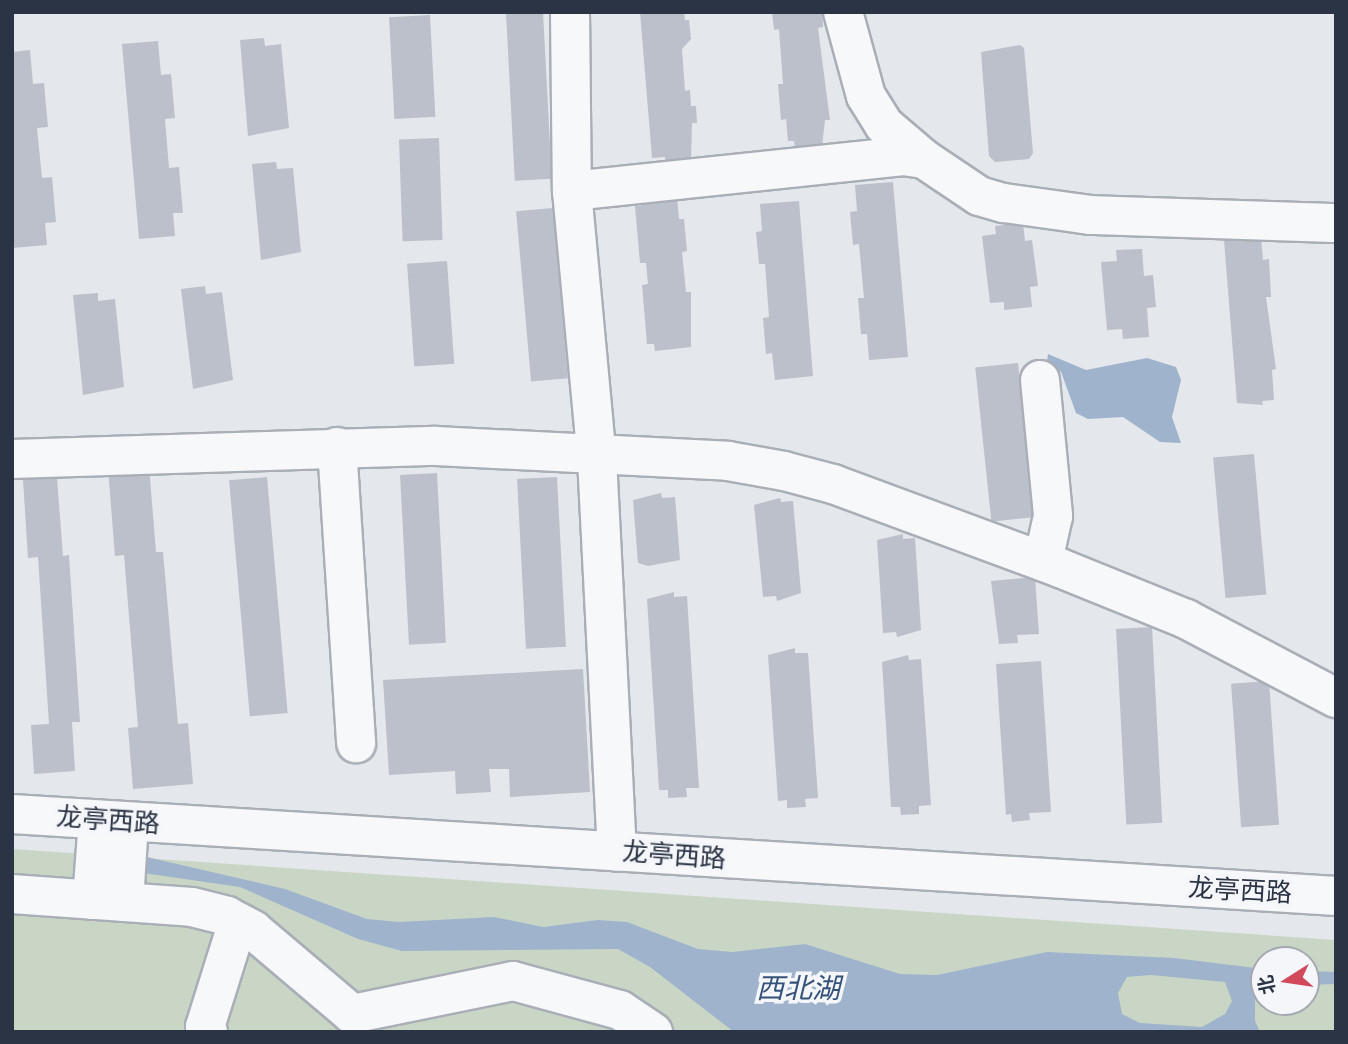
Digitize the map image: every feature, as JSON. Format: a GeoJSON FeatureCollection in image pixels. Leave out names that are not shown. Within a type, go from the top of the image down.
{"type":"FeatureCollection","features":[{"type":"Feature","properties":{"kind":"street"},"geometry":{"type":"LineString","coordinates":[[570,12],[572,191],[597,458],[617,851]]}},
{"type":"Feature","properties":{"kind":"street"},"geometry":{"type":"LineString","coordinates":[[842,12],[866,96],[884,125],[923,159],[979,196],[1004,203],[1091,215],[1336,223]]}},
{"type":"Feature","properties":{"kind":"street"},"geometry":{"type":"LineString","coordinates":[[572,191],[903,156],[923,159]]}},
{"type":"Feature","properties":{"kind":"street"},"geometry":{"type":"LineString","coordinates":[[1040,380],[1053,516],[1043,561]]}},
{"type":"Feature","properties":{"kind":"street"},"geometry":{"type":"LineString","coordinates":[[12,459],[436,446],[597,458],[728,461],[783,471],[832,484],[1043,561],[1186,619],[1336,698]]}},
{"type":"Feature","properties":{"kind":"street"},"geometry":{"type":"LineString","coordinates":[[337,447],[356,744]]}},
{"type":"Feature","properties":{"kind":"street","name":"龙亭西路"},"geometry":{"type":"LineString","coordinates":[[12,814],[1336,895]]}},
{"type":"Feature","properties":{"kind":"street"},"geometry":{"type":"LineString","coordinates":[[108,901],[114,821]]}},
{"type":"Feature","properties":{"kind":"street"},"geometry":{"type":"LineString","coordinates":[[12,894],[192,907],[238,922],[349,1023],[513,981],[620,1010],[653,1032]]}},
{"type":"Feature","properties":{"kind":"street"},"geometry":{"type":"LineString","coordinates":[[208,1032],[205,1027],[238,922]]}},
{"type":"Feature","properties":{"kind":"green space"},"geometry":{"type":"Polygon","coordinates":[[[12,849],[1336,940],[1336,1032],[12,1032],[12,849]]]}},
{"type":"Feature","properties":{"kind":"water"},"geometry":{"type":"Polygon","coordinates":[[[1048,354],[1086,370],[1147,358],[1176,367],[1181,380],[1172,417],[1181,443],[1160,442],[1123,417],[1088,419],[1076,413],[1061,372],[1047,362],[1048,354]]]}},
{"type":"Feature","properties":{"kind":"water","name":"西北湖"},"geometry":{"type":"Polygon","coordinates":[[[147,857],[285,889],[367,919],[399,922],[494,917],[543,927],[598,920],[627,922],[698,949],[732,952],[805,944],[900,974],[937,975],[1047,952],[1174,958],[1250,967],[1250,1016],[1255,1016],[1260,1032],[734,1032],[650,967],[618,949],[402,951],[358,939],[240,887],[143,873],[138,862],[147,857]],[[1151,975],[1127,977],[1118,993],[1122,1014],[1140,1023],[1202,1027],[1225,1014],[1232,1001],[1225,982],[1151,975]]]}},
{"type":"Feature","properties":{"kind":"water"},"geometry":{"type":"Polygon","coordinates":[[[1320,971],[1336,972],[1336,984],[1320,985],[1320,971]]]}},
{"type":"Feature","properties":{"kind":"building"},"geometry":{"type":"Polygon","coordinates":[[[543,12],[552,179],[515,181],[506,14],[543,12]]]}},
{"type":"Feature","properties":{"kind":"building"},"geometry":{"type":"Polygon","coordinates":[[[640,12],[684,12],[685,20],[689,20],[691,39],[682,49],[685,91],[690,90],[691,106],[696,106],[697,123],[692,123],[691,161],[665,163],[665,157],[652,158],[640,12]]]}},
{"type":"Feature","properties":{"kind":"building"},"geometry":{"type":"Polygon","coordinates":[[[772,12],[822,12],[823,27],[818,28],[830,120],[825,120],[822,146],[795,149],[794,141],[788,141],[786,119],[781,120],[778,84],[783,84],[779,29],[774,30],[772,12]]]}},
{"type":"Feature","properties":{"kind":"building"},"geometry":{"type":"Polygon","coordinates":[[[430,15],[435,117],[394,119],[389,17],[430,15]]]}},
{"type":"Feature","properties":{"kind":"building"},"geometry":{"type":"Polygon","coordinates":[[[264,38],[265,46],[281,44],[289,128],[248,136],[240,40],[264,38]]]}},
{"type":"Feature","properties":{"kind":"building"},"geometry":{"type":"Polygon","coordinates":[[[158,41],[161,75],[171,74],[175,118],[165,119],[169,168],[179,167],[183,213],[173,213],[175,236],[139,239],[122,44],[158,41]]]}},
{"type":"Feature","properties":{"kind":"building"},"geometry":{"type":"Polygon","coordinates":[[[1020,45],[1024,48],[1033,153],[1029,159],[995,162],[989,156],[981,52],[1020,45]]]}},
{"type":"Feature","properties":{"kind":"building"},"geometry":{"type":"Polygon","coordinates":[[[30,50],[33,84],[44,83],[48,127],[37,128],[42,178],[52,177],[56,222],[45,223],[47,245],[12,248],[12,52],[30,50]]]}},
{"type":"Feature","properties":{"kind":"building"},"geometry":{"type":"Polygon","coordinates":[[[439,138],[443,240],[403,241],[399,139],[439,138]]]}},
{"type":"Feature","properties":{"kind":"building"},"geometry":{"type":"Polygon","coordinates":[[[276,162],[277,169],[293,168],[301,252],[261,260],[252,164],[276,162]]]}},
{"type":"Feature","properties":{"kind":"building"},"geometry":{"type":"Polygon","coordinates":[[[893,182],[908,357],[869,360],[867,334],[861,334],[858,298],[864,298],[859,244],[853,245],[850,212],[857,211],[855,185],[893,182]]]}},
{"type":"Feature","properties":{"kind":"building"},"geometry":{"type":"Polygon","coordinates":[[[677,197],[679,219],[684,219],[687,251],[682,252],[686,292],[691,292],[691,347],[655,351],[654,344],[647,344],[642,285],[648,284],[646,263],[640,263],[635,206],[641,206],[640,200],[677,197]]]}},
{"type":"Feature","properties":{"kind":"building"},"geometry":{"type":"Polygon","coordinates":[[[799,201],[813,376],[775,380],[772,353],[766,354],[763,318],[769,317],[765,264],[759,264],[756,232],[762,231],[760,204],[799,201]]]}},
{"type":"Feature","properties":{"kind":"building"},"geometry":{"type":"Polygon","coordinates":[[[553,208],[568,378],[531,382],[516,211],[553,208]]]}},
{"type":"Feature","properties":{"kind":"building"},"geometry":{"type":"Polygon","coordinates":[[[1023,223],[1025,241],[1032,240],[1038,286],[1030,287],[1032,307],[1004,310],[1004,302],[990,303],[982,236],[996,234],[995,226],[1023,223]]]}},
{"type":"Feature","properties":{"kind":"building"},"geometry":{"type":"Polygon","coordinates":[[[1233,236],[1261,237],[1263,260],[1269,259],[1271,297],[1266,297],[1276,369],[1272,370],[1274,400],[1262,401],[1263,405],[1237,403],[1224,240],[1233,236]]]}},
{"type":"Feature","properties":{"kind":"building"},"geometry":{"type":"Polygon","coordinates":[[[1142,249],[1144,276],[1153,275],[1156,307],[1147,308],[1149,337],[1123,339],[1122,329],[1107,330],[1101,262],[1117,261],[1116,250],[1142,249]]]}},
{"type":"Feature","properties":{"kind":"building"},"geometry":{"type":"Polygon","coordinates":[[[447,261],[454,364],[414,367],[407,264],[447,261]]]}},
{"type":"Feature","properties":{"kind":"building"},"geometry":{"type":"Polygon","coordinates":[[[205,286],[206,294],[222,292],[233,380],[193,389],[181,289],[205,286]]]}},
{"type":"Feature","properties":{"kind":"building"},"geometry":{"type":"Polygon","coordinates":[[[98,293],[98,301],[115,299],[124,387],[83,395],[73,295],[98,293]]]}},
{"type":"Feature","properties":{"kind":"building"},"geometry":{"type":"Polygon","coordinates":[[[1018,363],[1034,517],[991,522],[975,367],[1018,363]]]}},
{"type":"Feature","properties":{"kind":"building"},"geometry":{"type":"Polygon","coordinates":[[[1254,454],[1266,594],[1225,598],[1213,458],[1254,454]]]}},
{"type":"Feature","properties":{"kind":"building"},"geometry":{"type":"Polygon","coordinates":[[[149,466],[156,552],[163,552],[178,724],[188,723],[193,784],[133,789],[128,728],[138,727],[124,555],[115,556],[108,469],[149,466]]]}},
{"type":"Feature","properties":{"kind":"building"},"geometry":{"type":"Polygon","coordinates":[[[437,473],[446,643],[409,645],[400,475],[437,473]]]}},
{"type":"Feature","properties":{"kind":"building"},"geometry":{"type":"Polygon","coordinates":[[[267,477],[288,713],[250,716],[229,480],[267,477]]]}},
{"type":"Feature","properties":{"kind":"building"},"geometry":{"type":"Polygon","coordinates":[[[557,477],[566,647],[526,649],[517,479],[557,477]]]}},
{"type":"Feature","properties":{"kind":"building"},"geometry":{"type":"Polygon","coordinates":[[[57,478],[63,556],[69,555],[80,722],[72,722],[75,771],[34,774],[31,725],[49,724],[38,557],[28,558],[23,480],[57,478]]]}},
{"type":"Feature","properties":{"kind":"building"},"geometry":{"type":"Polygon","coordinates":[[[661,493],[662,498],[675,497],[680,560],[648,566],[638,563],[633,500],[661,493]]]}},
{"type":"Feature","properties":{"kind":"building"},"geometry":{"type":"Polygon","coordinates":[[[780,498],[781,502],[793,501],[801,593],[777,601],[776,596],[763,597],[754,505],[780,498]]]}},
{"type":"Feature","properties":{"kind":"building"},"geometry":{"type":"Polygon","coordinates":[[[903,534],[903,539],[915,538],[921,630],[897,637],[896,632],[883,633],[877,540],[903,534]]]}},
{"type":"Feature","properties":{"kind":"building"},"geometry":{"type":"Polygon","coordinates":[[[1035,577],[1039,634],[1017,635],[1018,643],[999,644],[991,581],[1035,577]]]}},
{"type":"Feature","properties":{"kind":"building"},"geometry":{"type":"Polygon","coordinates":[[[674,592],[674,597],[687,596],[699,788],[686,788],[687,797],[668,798],[668,790],[659,790],[647,599],[674,592]]]}},
{"type":"Feature","properties":{"kind":"building"},"geometry":{"type":"Polygon","coordinates":[[[1152,627],[1162,823],[1126,825],[1116,629],[1152,627]]]}},
{"type":"Feature","properties":{"kind":"building"},"geometry":{"type":"Polygon","coordinates":[[[795,648],[795,653],[808,653],[818,798],[805,799],[806,807],[787,808],[787,800],[778,801],[768,655],[795,648]]]}},
{"type":"Feature","properties":{"kind":"building"},"geometry":{"type":"Polygon","coordinates":[[[908,655],[909,660],[921,659],[931,805],[919,806],[919,814],[901,815],[900,807],[891,807],[882,662],[908,655]]]}},
{"type":"Feature","properties":{"kind":"building"},"geometry":{"type":"Polygon","coordinates":[[[1041,661],[1051,812],[1029,813],[1030,820],[1012,822],[1011,814],[1006,815],[996,664],[1041,661]]]}},
{"type":"Feature","properties":{"kind":"building"},"geometry":{"type":"Polygon","coordinates":[[[583,669],[590,792],[510,797],[509,769],[489,769],[491,792],[456,794],[455,771],[389,775],[383,680],[583,669]]]}},
{"type":"Feature","properties":{"kind":"building"},"geometry":{"type":"Polygon","coordinates":[[[1269,681],[1279,825],[1241,827],[1231,684],[1269,681]]]}}]}
